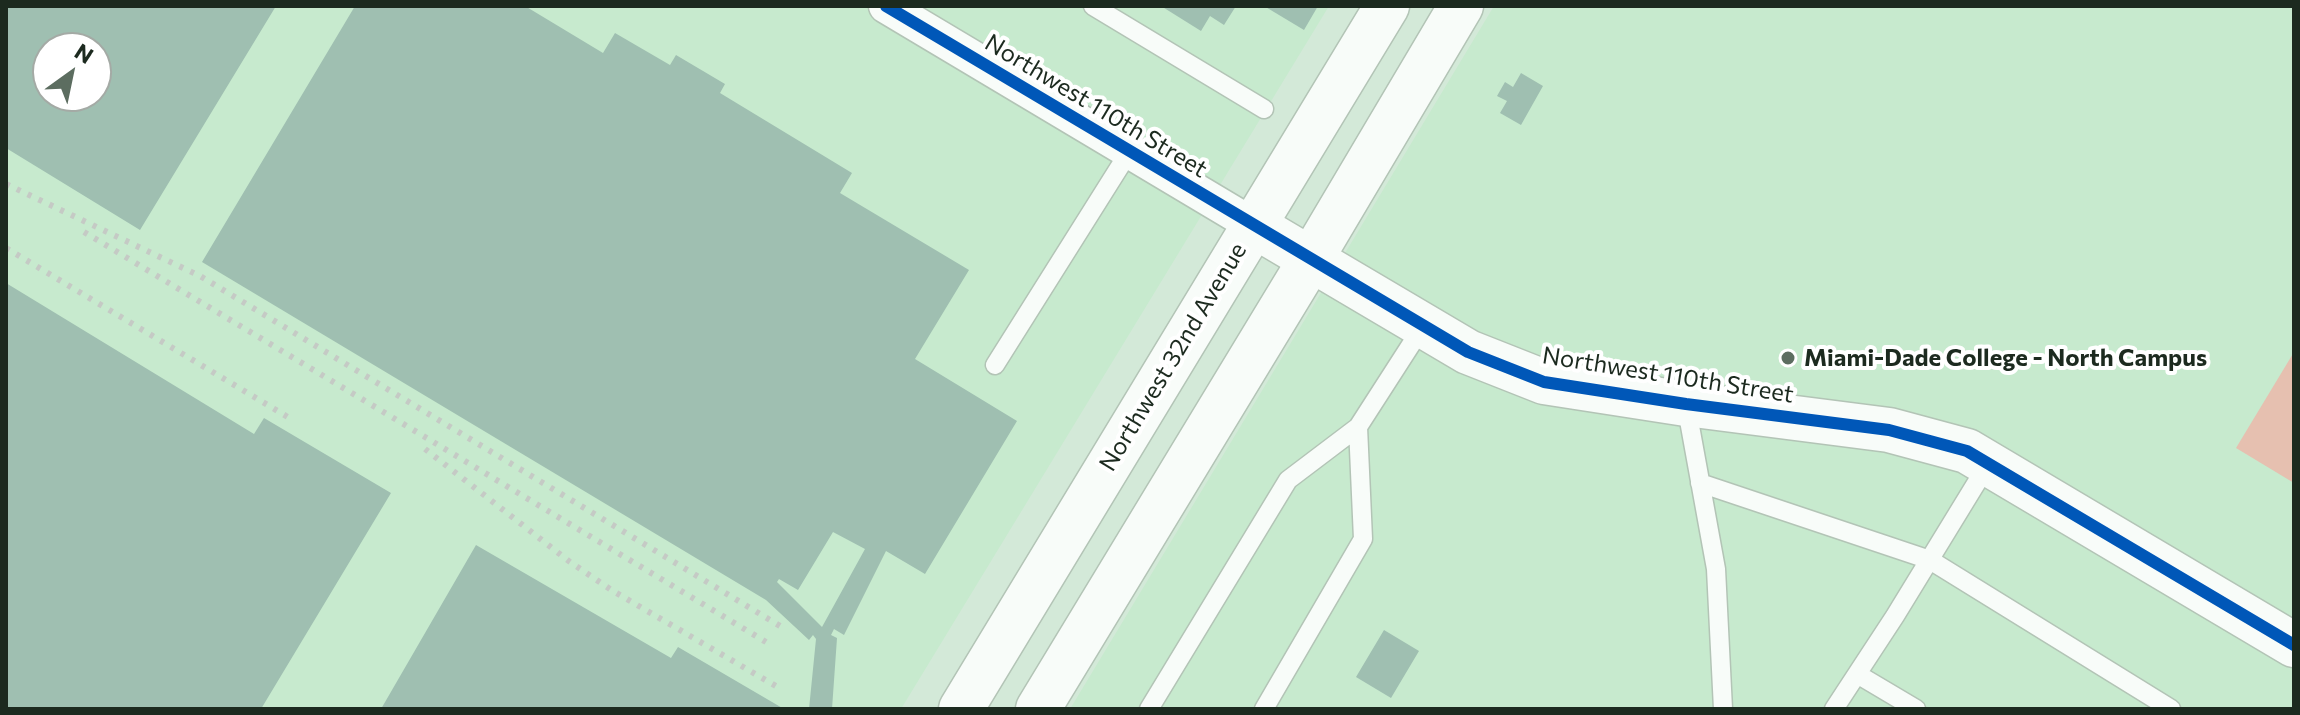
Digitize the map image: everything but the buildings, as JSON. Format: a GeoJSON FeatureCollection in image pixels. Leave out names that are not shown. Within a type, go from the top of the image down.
{"type":"FeatureCollection","features":[{"type":"Feature","properties":{"kind":"main road","name":"Northwest 32nd Avenue"},"geometry":{"type":"LineString","coordinates":[[961,709],[1387,6]]}},
{"type":"Feature","properties":{"kind":"main road"},"geometry":{"type":"LineString","coordinates":[[1038,709],[1461,6]]}},
{"type":"Feature","properties":{"kind":"main road","name":"Northwest 110th Street"},"geometry":{"type":"LineString","coordinates":[[1253,225],[1468,352],[1544,382],[1889,430],[1967,451],[2294,645]]}},
{"type":"Feature","properties":{"kind":"street","name":"Northwest 110th Street"},"geometry":{"type":"LineString","coordinates":[[886,6],[1253,225]]}},
{"type":"Feature","properties":{"kind":"lane"},"geometry":{"type":"LineString","coordinates":[[1093,6],[1264,109]]}},
{"type":"Feature","properties":{"kind":"lane"},"geometry":{"type":"LineString","coordinates":[[995,365],[1129,152]]}},
{"type":"Feature","properties":{"kind":"lane"},"geometry":{"type":"LineString","coordinates":[[1149,709],[1288,480],[1358,427],[1423,326]]}},
{"type":"Feature","properties":{"kind":"lane"},"geometry":{"type":"LineString","coordinates":[[1686,404],[1716,569],[1723,709]]}},
{"type":"Feature","properties":{"kind":"lane"},"geometry":{"type":"LineString","coordinates":[[1264,709],[1363,539],[1358,427]]}},
{"type":"Feature","properties":{"kind":"lane"},"geometry":{"type":"LineString","coordinates":[[1834,709],[1988,464]]}},
{"type":"Feature","properties":{"kind":"lane"},"geometry":{"type":"LineString","coordinates":[[1700,483],[1930,560],[2171,709]]}},
{"type":"Feature","properties":{"kind":"lane"},"geometry":{"type":"LineString","coordinates":[[1857,674],[1913,708]]}},
{"type":"Feature","properties":{"kind":"shaded area"},"geometry":{"type":"Polygon","coordinates":[[[6,6],[1329,6],[901,709],[6,709],[6,6]]]}},
{"type":"Feature","properties":{"kind":"shaded area","name":"Miami-Dade College - North Campus"},"geometry":{"type":"Polygon","coordinates":[[[1494,6],[2294,6],[2294,709],[1070,709],[1494,6]]]}},
{"type":"Feature","properties":{"kind":"shaded area"},"geometry":{"type":"Polygon","coordinates":[[[2294,352],[2294,483],[2236,448],[2294,352]]]}},
{"type":"Feature","properties":{"kind":"railway"},"geometry":{"type":"LineString","coordinates":[[6,184],[200,276],[785,629]]}},
{"type":"Feature","properties":{"kind":"railway"},"geometry":{"type":"LineString","coordinates":[[84,232],[766,642]]}},
{"type":"Feature","properties":{"kind":"railway"},"geometry":{"type":"LineString","coordinates":[[6,248],[291,419]]}},
{"type":"Feature","properties":{"kind":"railway"},"geometry":{"type":"LineString","coordinates":[[425,449],[570,562],[613,591],[781,689]]}},
{"type":"Feature","properties":{"kind":"cycle path"},"geometry":{"type":"LineString","coordinates":[[886,6],[1468,352],[1544,382],[1889,430],[1967,451],[2294,645]]}},
{"type":"Feature","properties":{"kind":"place","name":"Miami-Dade College - North Campus"},"geometry":{"type":"Point","coordinates":[1788,358]}}]}
